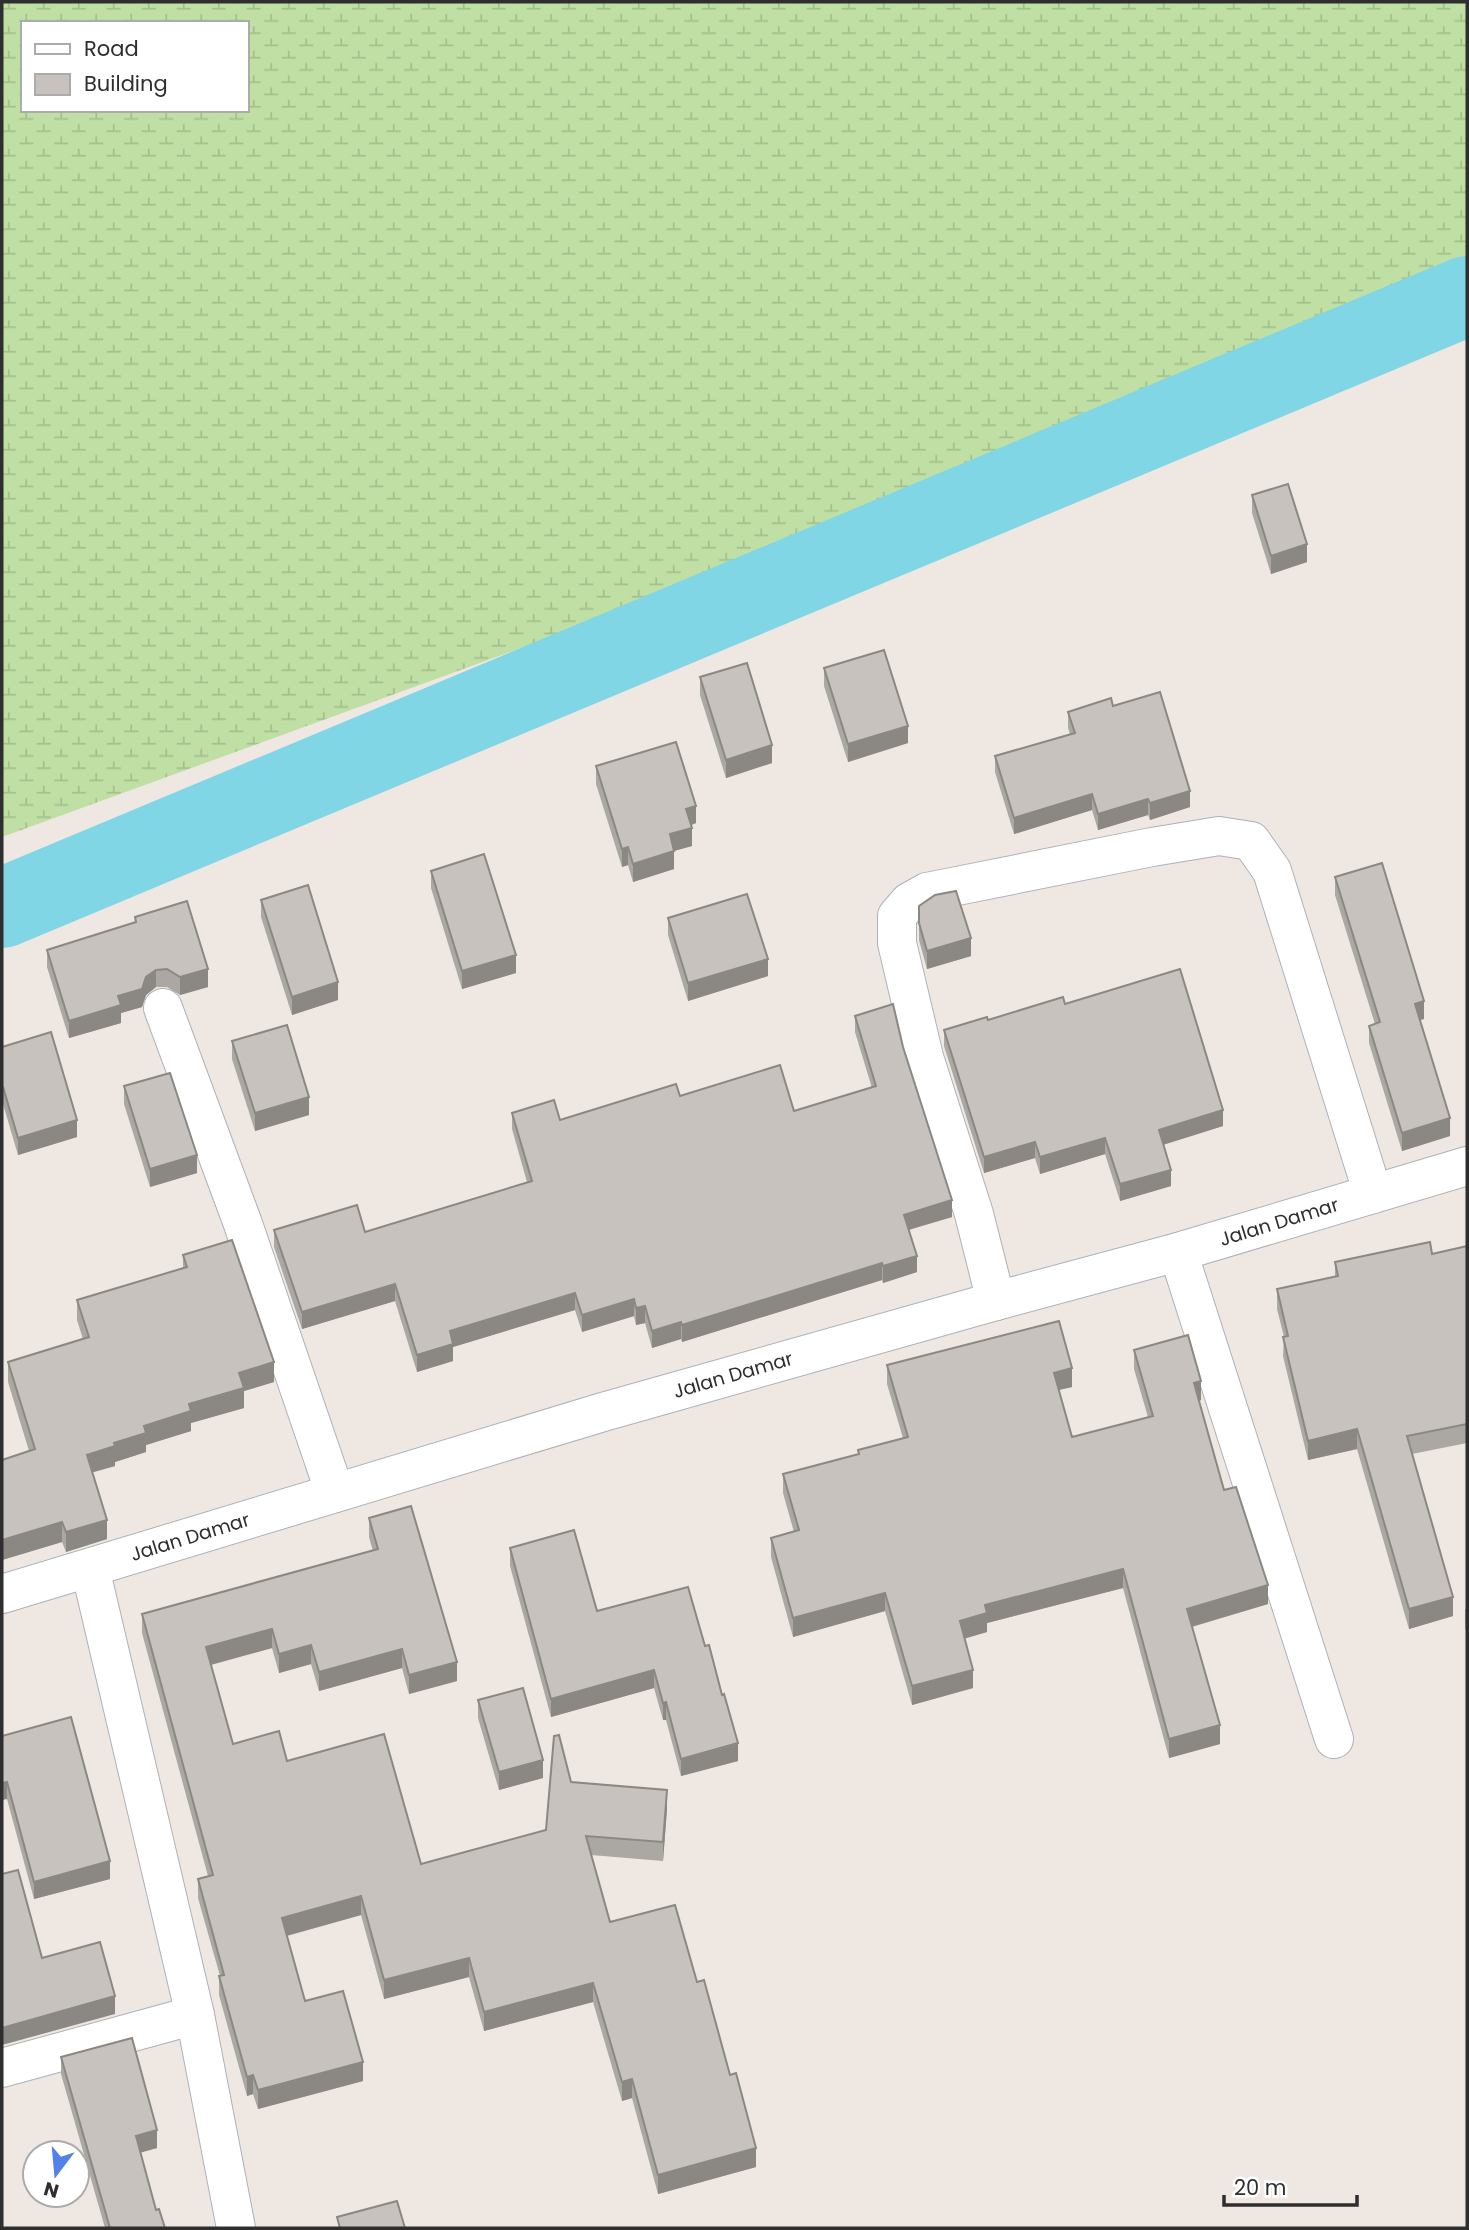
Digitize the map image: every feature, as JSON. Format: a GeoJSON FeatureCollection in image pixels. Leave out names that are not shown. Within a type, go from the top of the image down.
{"type":"FeatureCollection","features":[{"type":"Feature","properties":{"kind":"street"},"geometry":{"type":"LineString","coordinates":[[996,1301],[974,1214],[924,1058],[897,943],[897,916],[909,902],[927,892],[1219,836],[1251,841],[1272,871],[1373,1194]]}},
{"type":"Feature","properties":{"kind":"street"},"geometry":{"type":"LineString","coordinates":[[163,1008],[243,1224],[335,1493]]}},
{"type":"Feature","properties":{"kind":"street","name":"Jalan Damar"},"geometry":{"type":"LineString","coordinates":[[2,1594],[603,1412],[1178,1252],[1467,1166]]}},
{"type":"Feature","properties":{"kind":"street"},"geometry":{"type":"LineString","coordinates":[[1178,1252],[1334,1739]]}},
{"type":"Feature","properties":{"kind":"street"},"geometry":{"type":"LineString","coordinates":[[90,1568],[195,2015],[236,2228]]}},
{"type":"Feature","properties":{"kind":"street"},"geometry":{"type":"LineString","coordinates":[[2,2068],[195,2015]]}},
{"type":"Feature","properties":{"kind":"green space"},"geometry":{"type":"Polygon","coordinates":[[[2,2],[1467,2],[1467,287],[1323,356],[2,837],[2,2]]]}},
{"type":"Feature","properties":{"kind":"building"},"geometry":{"type":"Polygon","coordinates":[[[1288,484],[1307,544],[1271,556],[1252,495],[1288,484]]]}},
{"type":"Feature","properties":{"kind":"building"},"geometry":{"type":"Polygon","coordinates":[[[884,650],[908,726],[848,744],[824,668],[884,650]]]}},
{"type":"Feature","properties":{"kind":"building"},"geometry":{"type":"Polygon","coordinates":[[[747,663],[772,745],[726,760],[700,677],[747,663]]]}},
{"type":"Feature","properties":{"kind":"building"},"geometry":{"type":"Polygon","coordinates":[[[1160,692],[1190,791],[1150,803],[1148,799],[1098,814],[1092,794],[1014,818],[995,756],[1075,733],[1068,712],[1111,698],[1113,706],[1160,692]]]}},
{"type":"Feature","properties":{"kind":"building"},"geometry":{"type":"Polygon","coordinates":[[[676,742],[696,806],[686,809],[692,828],[670,834],[674,851],[633,864],[628,847],[622,849],[596,766],[676,742]]]}},
{"type":"Feature","properties":{"kind":"building"},"geometry":{"type":"Polygon","coordinates":[[[484,854],[516,955],[462,971],[431,871],[484,854]]]}},
{"type":"Feature","properties":{"kind":"building"},"geometry":{"type":"Polygon","coordinates":[[[1382,863],[1424,1001],[1415,1004],[1450,1118],[1402,1133],[1369,1026],[1380,1022],[1335,877],[1382,863]]]}},
{"type":"Feature","properties":{"kind":"building"},"geometry":{"type":"Polygon","coordinates":[[[308,885],[338,982],[292,997],[261,900],[308,885]]]}},
{"type":"Feature","properties":{"kind":"building"},"geometry":{"type":"Polygon","coordinates":[[[956,891],[971,938],[927,951],[919,923],[919,906],[935,895],[956,891]]]}},
{"type":"Feature","properties":{"kind":"building"},"geometry":{"type":"Polygon","coordinates":[[[747,894],[768,959],[688,983],[668,918],[747,894]]]}},
{"type":"Feature","properties":{"kind":"building"},"geometry":{"type":"Polygon","coordinates":[[[187,901],[208,969],[180,977],[167,969],[156,970],[146,977],[142,989],[118,996],[121,1005],[69,1021],[47,950],[136,922],[135,917],[187,901]]]}},
{"type":"Feature","properties":{"kind":"building"},"geometry":{"type":"Polygon","coordinates":[[[1180,969],[1223,1110],[1159,1130],[1171,1170],[1120,1184],[1105,1138],[1040,1157],[1035,1142],[984,1157],[944,1030],[987,1017],[988,1020],[1063,997],[1065,1004],[1180,969]]]}},
{"type":"Feature","properties":{"kind":"building"},"geometry":{"type":"Polygon","coordinates":[[[893,1004],[903,1047],[952,1200],[904,1215],[917,1256],[883,1266],[882,1263],[682,1325],[681,1322],[652,1331],[645,1306],[636,1308],[634,1299],[582,1315],[575,1293],[450,1331],[453,1344],[417,1355],[395,1284],[302,1312],[274,1230],[357,1205],[365,1232],[532,1181],[512,1113],[554,1100],[560,1120],[676,1084],[680,1096],[780,1065],[794,1111],[876,1086],[855,1016],[893,1004]]]}},
{"type":"Feature","properties":{"kind":"building"},"geometry":{"type":"Polygon","coordinates":[[[287,1025],[309,1097],[255,1113],[232,1041],[287,1025]]]}},
{"type":"Feature","properties":{"kind":"building"},"geometry":{"type":"Polygon","coordinates":[[[51,1032],[77,1120],[18,1138],[2,1087],[2,1047],[51,1032]]]}},
{"type":"Feature","properties":{"kind":"building"},"geometry":{"type":"Polygon","coordinates":[[[170,1073],[197,1155],[150,1169],[124,1086],[170,1073]]]}},
{"type":"Feature","properties":{"kind":"building"},"geometry":{"type":"Polygon","coordinates":[[[232,1240],[274,1362],[239,1373],[244,1388],[189,1404],[191,1411],[144,1426],[146,1433],[87,1455],[107,1520],[66,1532],[62,1522],[2,1540],[2,1460],[35,1449],[8,1362],[89,1337],[77,1300],[187,1267],[183,1255],[232,1240]]]}},
{"type":"Feature","properties":{"kind":"building"},"geometry":{"type":"Polygon","coordinates":[[[1430,1242],[1432,1254],[1467,1246],[1467,1424],[1407,1436],[1453,1597],[1409,1609],[1357,1429],[1308,1441],[1283,1337],[1288,1336],[1277,1289],[1338,1276],[1335,1262],[1430,1242]]]}},
{"type":"Feature","properties":{"kind":"building"},"geometry":{"type":"Polygon","coordinates":[[[1059,1321],[1072,1368],[1054,1373],[1072,1437],[1153,1416],[1134,1350],[1188,1335],[1201,1381],[1194,1383],[1224,1490],[1236,1487],[1268,1585],[1187,1609],[1220,1725],[1169,1739],[1123,1569],[985,1605],[987,1613],[960,1621],[973,1670],[912,1686],[885,1593],[793,1618],[771,1538],[799,1530],[783,1474],[859,1454],[858,1450],[908,1437],[887,1365],[1059,1321]]]}},
{"type":"Feature","properties":{"kind":"building"},"geometry":{"type":"Polygon","coordinates":[[[411,1506],[457,1662],[409,1675],[402,1649],[319,1672],[311,1645],[279,1654],[272,1629],[206,1647],[233,1744],[279,1731],[287,1761],[384,1734],[421,1864],[546,1830],[554,1736],[559,1735],[571,1782],[667,1790],[663,1842],[586,1836],[610,1922],[675,1905],[697,1982],[704,1980],[730,2075],[736,2073],[756,2148],[658,2175],[632,2079],[622,2082],[593,1983],[484,2012],[469,1958],[384,1980],[361,1896],[282,1918],[305,2001],[343,1991],[363,2062],[258,2090],[253,2075],[247,2077],[219,1976],[224,1975],[198,1879],[213,1875],[142,1614],[378,1549],[369,1518],[411,1506]]]}},
{"type":"Feature","properties":{"kind":"building"},"geometry":{"type":"Polygon","coordinates":[[[574,1530],[597,1611],[688,1587],[705,1646],[709,1645],[738,1743],[681,1759],[666,1702],[663,1703],[654,1670],[551,1699],[510,1548],[574,1530]]]}},
{"type":"Feature","properties":{"kind":"building"},"geometry":{"type":"Polygon","coordinates":[[[523,1688],[543,1760],[499,1772],[478,1700],[523,1688]]]}},
{"type":"Feature","properties":{"kind":"building"},"geometry":{"type":"Polygon","coordinates":[[[71,1717],[110,1861],[34,1882],[7,1782],[2,1783],[2,1736],[71,1717]]]}},
{"type":"Feature","properties":{"kind":"building"},"geometry":{"type":"Polygon","coordinates":[[[18,1870],[42,1958],[100,1942],[115,1996],[2,2028],[2,1874],[18,1870]]]}},
{"type":"Feature","properties":{"kind":"building"},"geometry":{"type":"Polygon","coordinates":[[[132,2038],[157,2130],[136,2136],[156,2210],[159,2209],[165,2228],[110,2228],[91,2162],[91,2139],[84,2139],[61,2057],[132,2038]]]}},
{"type":"Feature","properties":{"kind":"building"},"geometry":{"type":"Polygon","coordinates":[[[397,2201],[405,2228],[340,2228],[337,2217],[397,2201]]]}},
{"type":"Feature","properties":{"kind":"waterway"},"geometry":{"type":"LineString","coordinates":[[2,908],[1467,296]]}}]}
